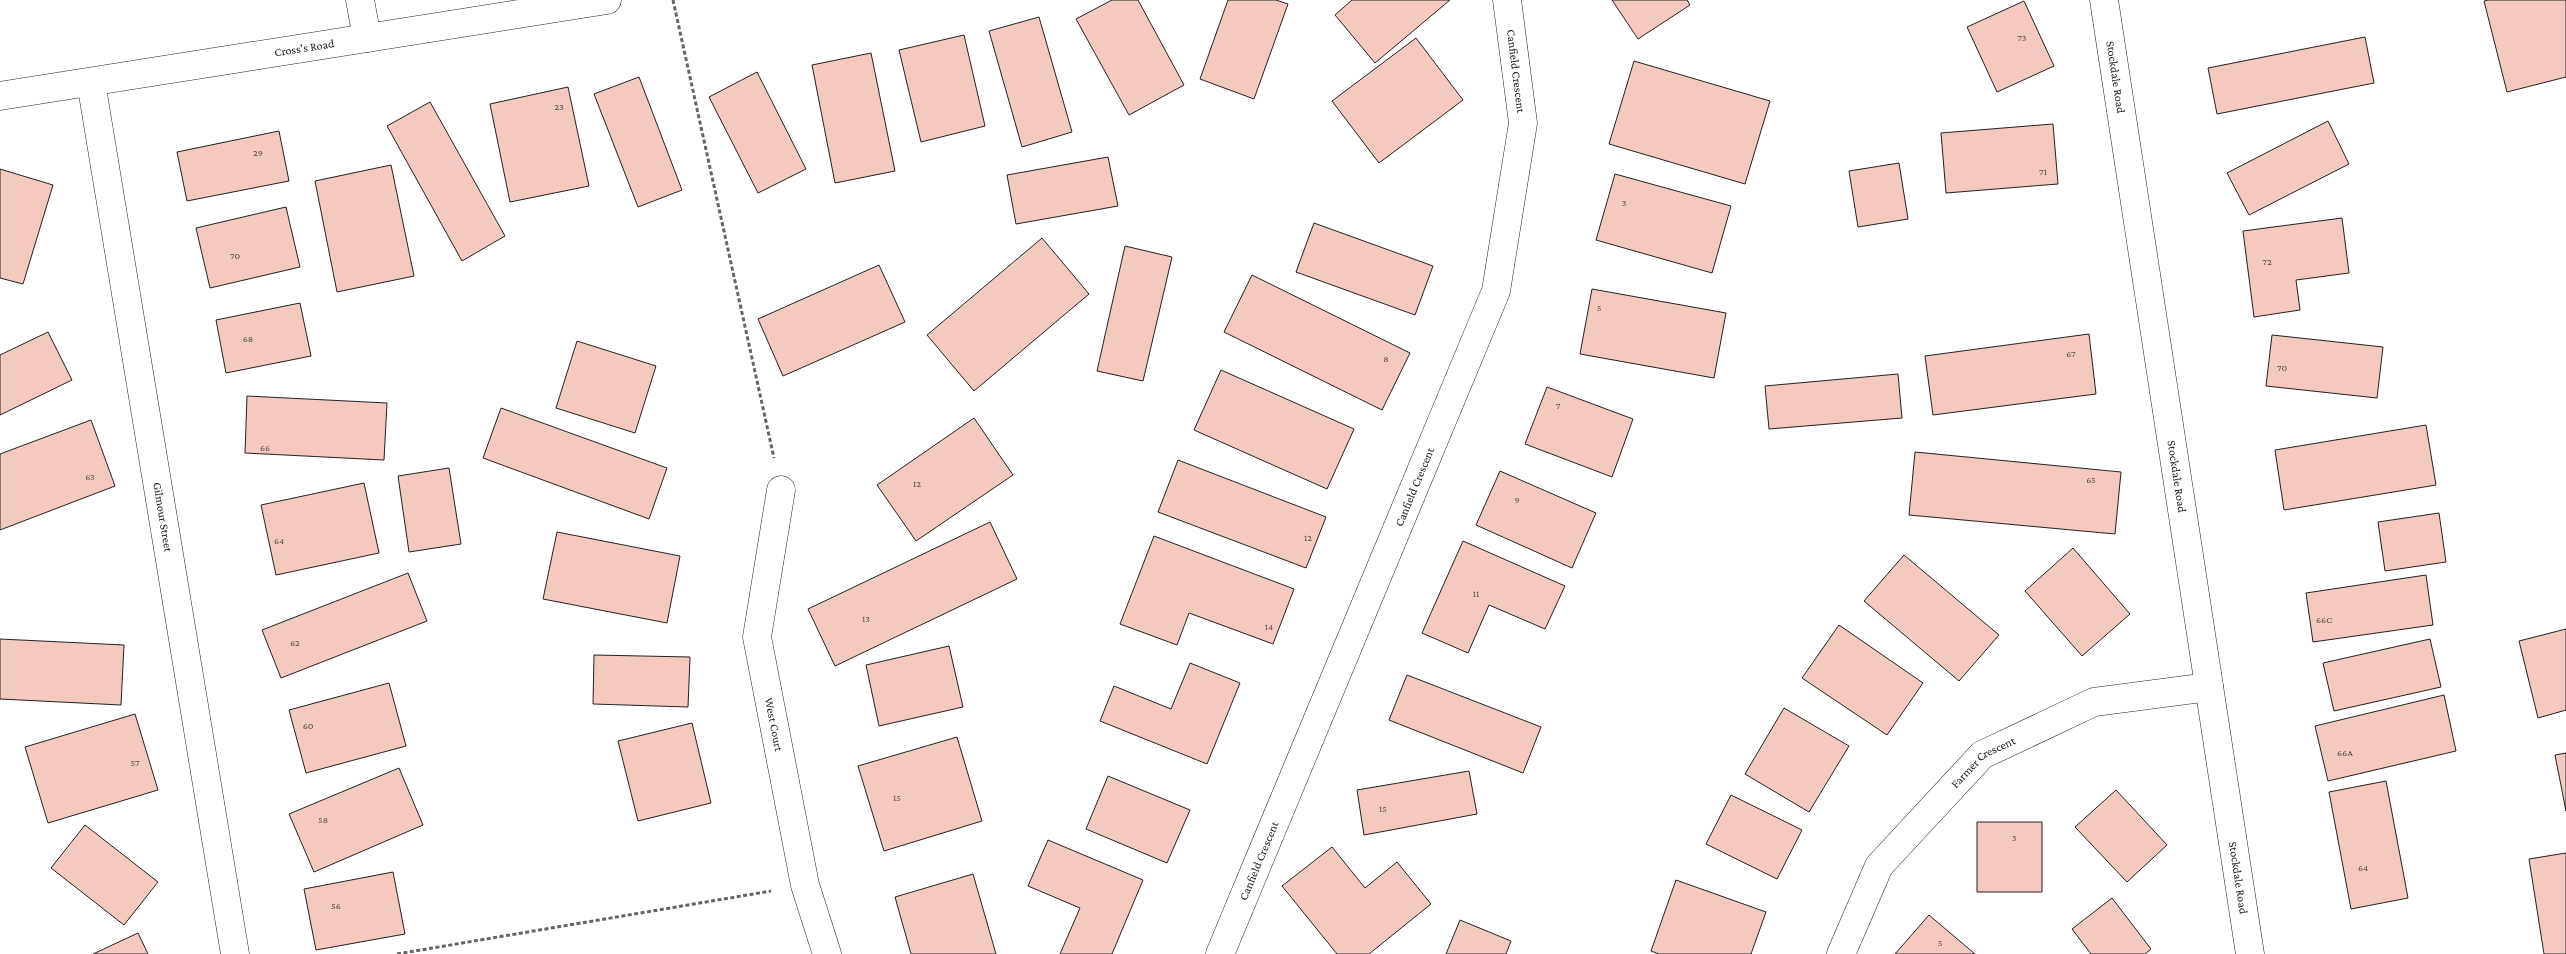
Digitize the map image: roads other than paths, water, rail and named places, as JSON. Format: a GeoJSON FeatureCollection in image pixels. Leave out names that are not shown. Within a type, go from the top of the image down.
{"type":"FeatureCollection","features":[{"type":"Feature","properties":{"kind":"street"},"geometry":{"type":"LineString","coordinates":[[360,0],[367,38]]}},
{"type":"Feature","properties":{"kind":"street","name":"Cross's Road"},"geometry":{"type":"LineString","coordinates":[[0,96],[607,0]]}},
{"type":"Feature","properties":{"kind":"street","name":"Canfield Crescent"},"geometry":{"type":"LineString","coordinates":[[1220,954],[1496,291],[1523,123],[1507,0]]}},
{"type":"Feature","properties":{"kind":"street","name":"Stockdale Road"},"geometry":{"type":"LineString","coordinates":[[2104,0],[2250,954]]}},
{"type":"Feature","properties":{"kind":"street","name":"Gilmour Street"},"geometry":{"type":"LineString","coordinates":[[91,82],[236,954]]}},
{"type":"Feature","properties":{"kind":"street","name":"West Court"},"geometry":{"type":"LineString","coordinates":[[781,490],[756,637],[805,885],[827,954]]}},
{"type":"Feature","properties":{"kind":"street","name":"Farmer Crescent"},"geometry":{"type":"LineString","coordinates":[[1841,954],[1879,866],[1982,755],[2094,702],[2209,688]]}}]}
